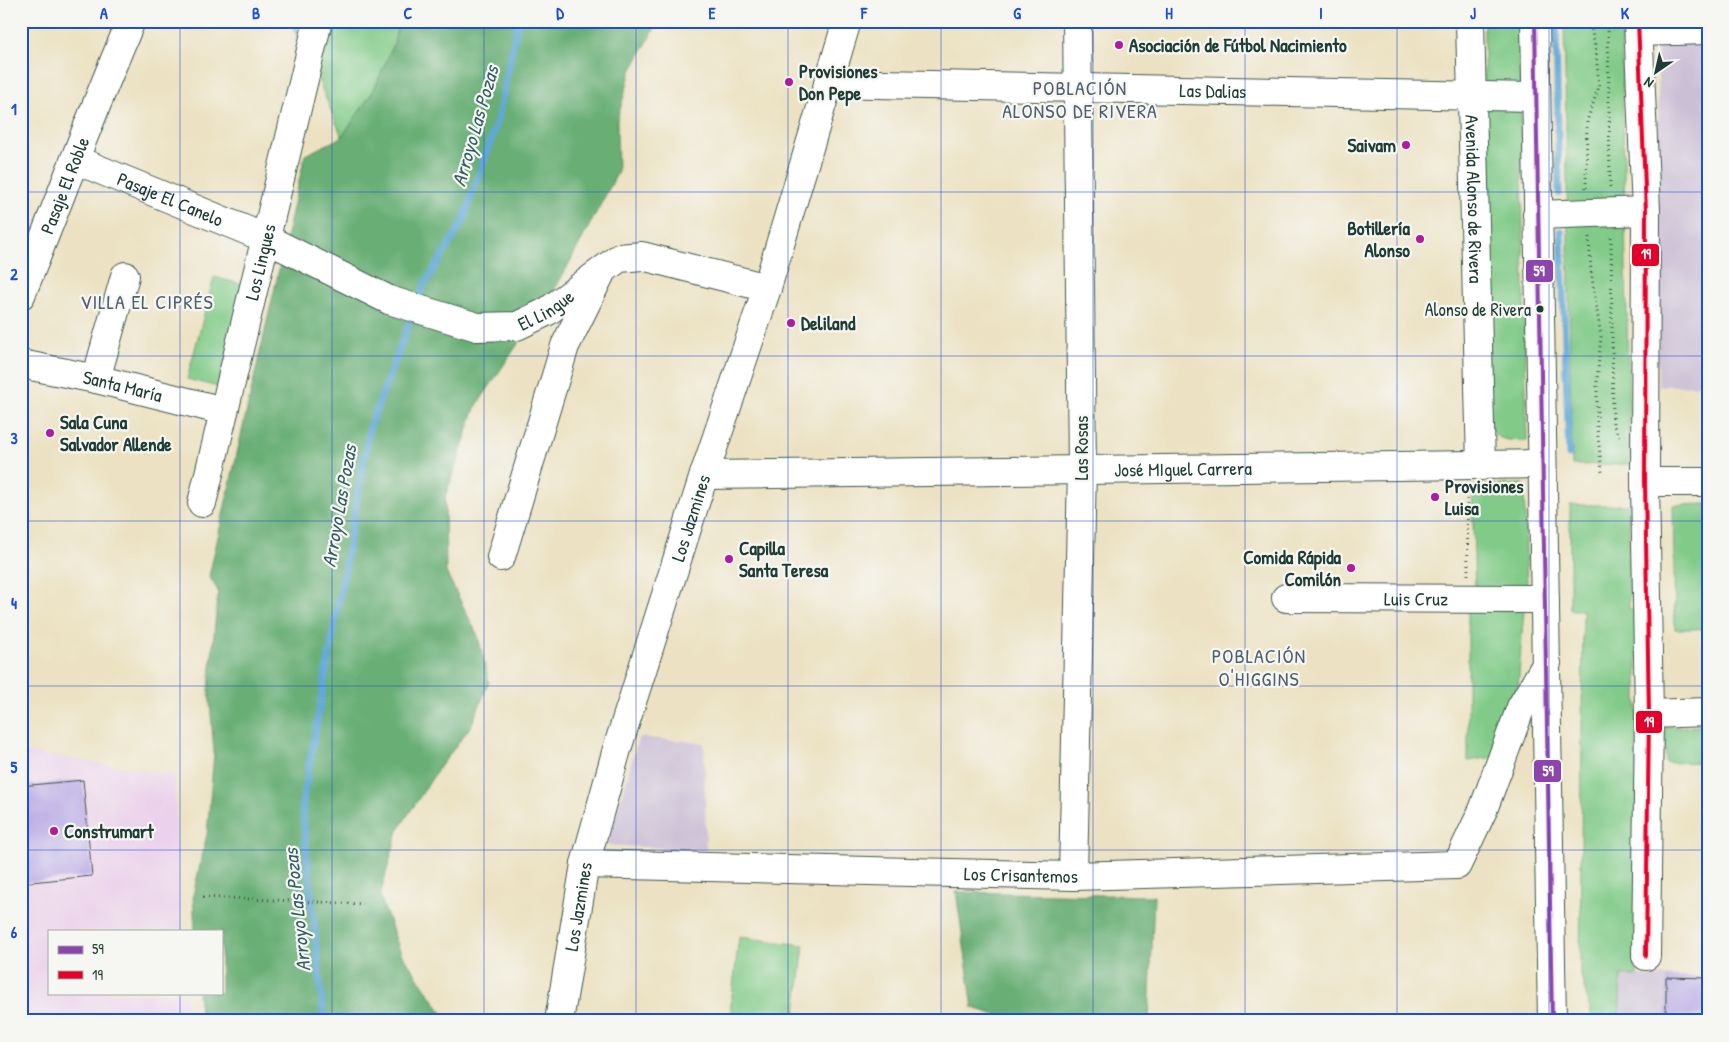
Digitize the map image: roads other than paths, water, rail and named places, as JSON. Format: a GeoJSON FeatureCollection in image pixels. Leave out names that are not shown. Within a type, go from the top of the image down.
{"type":"FeatureCollection","features":[{"type":"Feature","properties":{"kind":"main road","name":"Pasaje El Roble"},"geometry":{"type":"LineString","coordinates":[[21,295],[130,21]]}},
{"type":"Feature","properties":{"kind":"main road","name":"Los Lingues"},"geometry":{"type":"LineString","coordinates":[[202,503],[318,21]]}},
{"type":"Feature","properties":{"kind":"main road","name":"Los Jazmines"},"geometry":{"type":"LineString","coordinates":[[559,1021],[585,864],[617,749],[704,475],[767,288],[847,21]]}},
{"type":"Feature","properties":{"kind":"main road","name":"Las Rosas"},"geometry":{"type":"LineString","coordinates":[[1073,876],[1082,469],[1077,21]]}},
{"type":"Feature","properties":{"kind":"main road","name":"Avenida Alonso de Rivera"},"geometry":{"type":"LineString","coordinates":[[1470,21],[1474,466]]}},
{"type":"Feature","properties":{"kind":"main road"},"geometry":{"type":"LineString","coordinates":[[1535,21],[1552,1021]]}},
{"type":"Feature","properties":{"kind":"main road"},"geometry":{"type":"LineString","coordinates":[[1646,956],[1649,714],[1645,482],[1646,211],[1638,27],[1708,30]]}},
{"type":"Feature","properties":{"kind":"main road","name":"Las Dalias"},"geometry":{"type":"LineString","coordinates":[[828,83],[1536,97]]}},
{"type":"Feature","properties":{"kind":"main road","name":"Pasaje El Canelo"},"geometry":{"type":"LineString","coordinates":[[76,160],[266,238]]}},
{"type":"Feature","properties":{"kind":"main road"},"geometry":{"type":"LineString","coordinates":[[1537,215],[1646,211]]}},
{"type":"Feature","properties":{"kind":"main road","name":"El Lingue"},"geometry":{"type":"LineString","coordinates":[[266,238],[388,300],[477,327],[517,326],[548,310],[619,258],[642,256],[767,288]]}},
{"type":"Feature","properties":{"kind":"main road"},"geometry":{"type":"LineString","coordinates":[[501,557],[565,346],[602,272]]}},
{"type":"Feature","properties":{"kind":"main road"},"geometry":{"type":"LineString","coordinates":[[96,379],[125,276]]}},
{"type":"Feature","properties":{"kind":"main road","name":"Santa María"},"geometry":{"type":"LineString","coordinates":[[21,364],[96,379],[224,411]]}},
{"type":"Feature","properties":{"kind":"main road","name":"José MIguel Carrera"},"geometry":{"type":"LineString","coordinates":[[704,475],[1542,464]]}},
{"type":"Feature","properties":{"kind":"main road"},"geometry":{"type":"LineString","coordinates":[[1645,482],[1708,482]]}},
{"type":"Feature","properties":{"kind":"main road","name":"Luis Cruz"},"geometry":{"type":"LineString","coordinates":[[1286,598],[1545,599]]}},
{"type":"Feature","properties":{"kind":"main road","name":"Los Crisantemos"},"geometry":{"type":"LineString","coordinates":[[585,864],[1073,876],[1457,865],[1483,810],[1521,707],[1546,663]]}},
{"type":"Feature","properties":{"kind":"main road"},"geometry":{"type":"LineString","coordinates":[[1649,714],[1708,712]]}},
{"type":"Feature","properties":{"kind":"waterway","name":"Arroyo Las Pozas"},"geometry":{"type":"LineString","coordinates":[[417,303],[424,285],[463,222],[497,122],[518,21]]}},
{"type":"Feature","properties":{"kind":"waterway"},"geometry":{"type":"LineString","coordinates":[[1556,21],[1559,193]]}},
{"type":"Feature","properties":{"kind":"waterway"},"geometry":{"type":"LineString","coordinates":[[1561,231],[1569,455]]}},
{"type":"Feature","properties":{"kind":"waterway","name":"Arroyo Las Pozas"},"geometry":{"type":"LineString","coordinates":[[324,1021],[302,806],[370,426],[413,313]]}},
{"type":"Feature","properties":{"kind":"place","name":"Asociación de Fútbol Nacimiento"},"geometry":{"type":"Point","coordinates":[1119,45]}},
{"type":"Feature","properties":{"kind":"place","name":"Provisiones Don Pepe"},"geometry":{"type":"Point","coordinates":[789,82]}},
{"type":"Feature","properties":{"kind":"place","name":"Saivam"},"geometry":{"type":"Point","coordinates":[1406,145]}},
{"type":"Feature","properties":{"kind":"place","name":"Botillería Alonso"},"geometry":{"type":"Point","coordinates":[1420,239]}},
{"type":"Feature","properties":{"kind":"place","name":"Alonso de Rivera"},"geometry":{"type":"Point","coordinates":[1540,309]}},
{"type":"Feature","properties":{"kind":"place","name":"Deliland"},"geometry":{"type":"Point","coordinates":[791,323]}},
{"type":"Feature","properties":{"kind":"place","name":"Sala Cuna Salvador Allende"},"geometry":{"type":"Point","coordinates":[50,433]}},
{"type":"Feature","properties":{"kind":"place","name":"Provisiones Luisa"},"geometry":{"type":"Point","coordinates":[1435,497]}},
{"type":"Feature","properties":{"kind":"place","name":"Capilla Santa Teresa"},"geometry":{"type":"Point","coordinates":[729,559]}},
{"type":"Feature","properties":{"kind":"place","name":"Comida Rápida Comilón"},"geometry":{"type":"Point","coordinates":[1351,568]}},
{"type":"Feature","properties":{"kind":"place","name":"Construmart"},"geometry":{"type":"Point","coordinates":[54,831]}},
{"type":"Feature","properties":{"kind":"district","name":"POBLACIÓN ALONSO DE RIVERA"},"geometry":{"type":"Point","coordinates":[1080,100]}},
{"type":"Feature","properties":{"kind":"district","name":"VILLA EL CIPRÉS"},"geometry":{"type":"Point","coordinates":[147,302]}},
{"type":"Feature","properties":{"kind":"district","name":"POBLACIÓN O'HIGGINS"},"geometry":{"type":"Point","coordinates":[1259,668]}}]}
